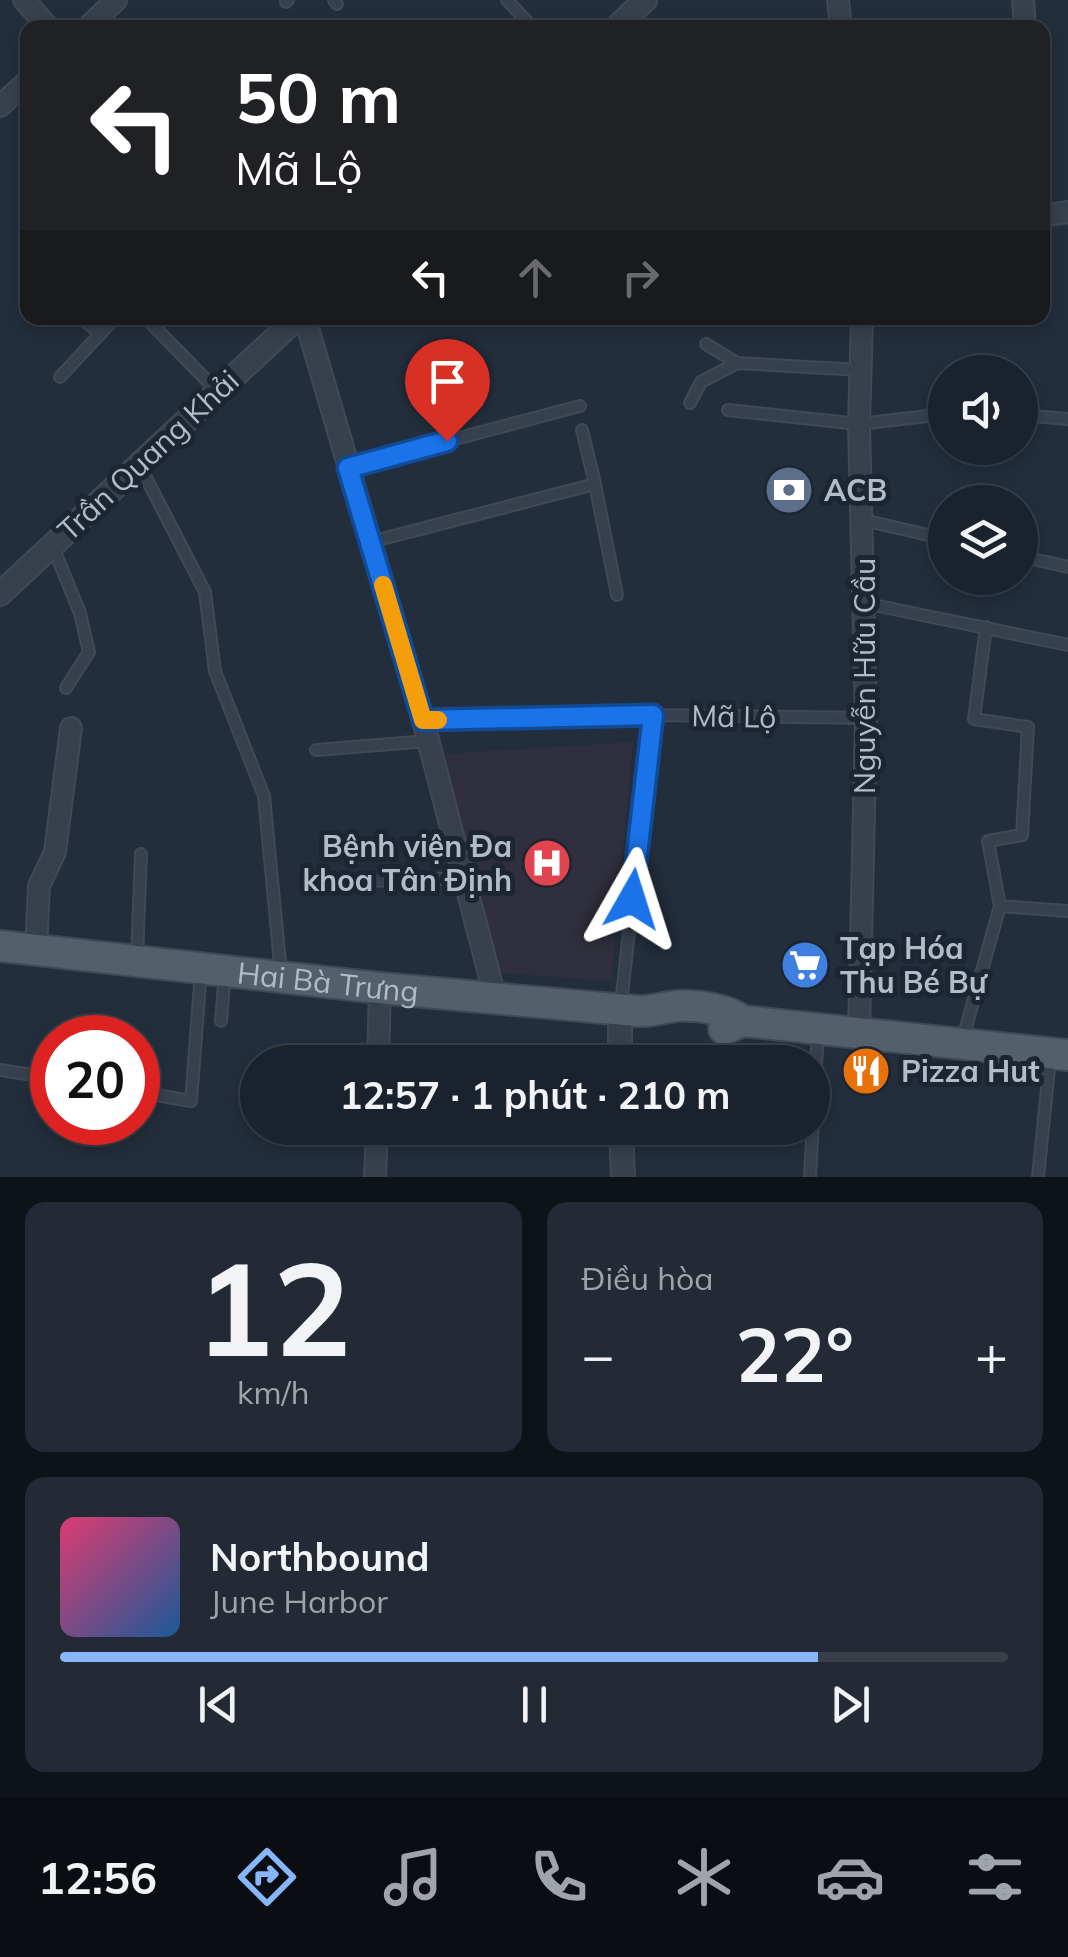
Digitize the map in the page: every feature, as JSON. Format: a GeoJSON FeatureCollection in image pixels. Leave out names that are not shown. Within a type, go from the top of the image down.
{"type":"FeatureCollection","features":[{"type":"Feature","properties":{"kind":"main road","name":"Hai Bà Trưng"},"geometry":{"type":"LineString","coordinates":[[0,946],[380,988],[657,1013],[671,1025],[724,1029],[743,1022],[1059,1054]]}},
{"type":"Feature","properties":{"kind":"street"},"geometry":{"type":"LineString","coordinates":[[24,0],[43,20]]}},
{"type":"Feature","properties":{"kind":"street"},"geometry":{"type":"LineString","coordinates":[[95,20],[116,0]]}},
{"type":"Feature","properties":{"kind":"street"},"geometry":{"type":"LineString","coordinates":[[624,20],[645,0]]}},
{"type":"Feature","properties":{"kind":"street"},"geometry":{"type":"LineString","coordinates":[[0,106],[20,88]]}},
{"type":"Feature","properties":{"kind":"street","name":"Trần Quang Khải"},"geometry":{"type":"LineString","coordinates":[[0,594],[289,325]]}},
{"type":"Feature","properties":{"kind":"street"},"geometry":{"type":"LineString","coordinates":[[307,325],[426,731],[495,997]]}},
{"type":"Feature","properties":{"kind":"street","name":"Nguyễn Hữu Cầu"},"geometry":{"type":"LineString","coordinates":[[859,1034],[866,718],[859,424],[862,325]]}},
{"type":"Feature","properties":{"kind":"street"},"geometry":{"type":"LineString","coordinates":[[36,949],[39,886],[55,852],[72,728]]}},
{"type":"Feature","properties":{"kind":"street"},"geometry":{"type":"LineString","coordinates":[[378,1045],[380,988]]}},
{"type":"Feature","properties":{"kind":"street"},"geometry":{"type":"LineString","coordinates":[[620,1010],[620,1045]]}},
{"type":"Feature","properties":{"kind":"street"},"geometry":{"type":"LineString","coordinates":[[375,1177],[376,1145]]}},
{"type":"Feature","properties":{"kind":"street"},"geometry":{"type":"LineString","coordinates":[[622,1145],[623,1177]]}},
{"type":"Feature","properties":{"kind":"lane"},"geometry":{"type":"LineString","coordinates":[[507,0],[526,20]]}},
{"type":"Feature","properties":{"kind":"lane"},"geometry":{"type":"LineString","coordinates":[[90,325],[101,334]]}},
{"type":"Feature","properties":{"kind":"lane"},"geometry":{"type":"LineString","coordinates":[[60,377],[109,325]]}},
{"type":"Feature","properties":{"kind":"lane"},"geometry":{"type":"LineString","coordinates":[[153,325],[217,391]]}},
{"type":"Feature","properties":{"kind":"lane"},"geometry":{"type":"LineString","coordinates":[[706,344],[737,363],[861,370]]}},
{"type":"Feature","properties":{"kind":"lane"},"geometry":{"type":"LineString","coordinates":[[690,403],[702,382],[737,363]]}},
{"type":"Feature","properties":{"kind":"lane"},"geometry":{"type":"LineString","coordinates":[[348,468],[580,406]]}},
{"type":"Feature","properties":{"kind":"lane"},"geometry":{"type":"LineString","coordinates":[[728,410],[859,424],[928,416]]}},
{"type":"Feature","properties":{"kind":"lane"},"geometry":{"type":"LineString","coordinates":[[1038,416],[1068,419]]}},
{"type":"Feature","properties":{"kind":"lane"},"geometry":{"type":"LineString","coordinates":[[582,430],[617,594]]}},
{"type":"Feature","properties":{"kind":"lane"},"geometry":{"type":"LineString","coordinates":[[140,465],[205,592],[215,670],[264,796],[282,976]]}},
{"type":"Feature","properties":{"kind":"lane"},"geometry":{"type":"LineString","coordinates":[[370,542],[594,484]]}},
{"type":"Feature","properties":{"kind":"lane"},"geometry":{"type":"LineString","coordinates":[[863,520],[928,535]]}},
{"type":"Feature","properties":{"kind":"lane"},"geometry":{"type":"LineString","coordinates":[[51,543],[80,613],[89,652],[66,688]]}},
{"type":"Feature","properties":{"kind":"lane"},"geometry":{"type":"LineString","coordinates":[[1038,560],[1068,567]]}},
{"type":"Feature","properties":{"kind":"lane"},"geometry":{"type":"LineString","coordinates":[[864,603],[1068,645]]}},
{"type":"Feature","properties":{"kind":"lane"},"geometry":{"type":"LineString","coordinates":[[962,1044],[1000,906],[988,840],[1022,835],[1028,727],[974,719],[986,627]]}},
{"type":"Feature","properties":{"kind":"lane"},"geometry":{"type":"LineString","coordinates":[[620,1010],[653,715]]}},
{"type":"Feature","properties":{"kind":"lane","name":"Mã Lộ"},"geometry":{"type":"LineString","coordinates":[[316,750],[426,731],[653,715],[866,718]]}},
{"type":"Feature","properties":{"kind":"lane"},"geometry":{"type":"LineString","coordinates":[[137,961],[141,854]]}},
{"type":"Feature","properties":{"kind":"lane"},"geometry":{"type":"LineString","coordinates":[[340,882],[465,878]]}},
{"type":"Feature","properties":{"kind":"lane"},"geometry":{"type":"LineString","coordinates":[[1000,906],[1068,911]]}},
{"type":"Feature","properties":{"kind":"lane"},"geometry":{"type":"LineString","coordinates":[[213,970],[221,1020]]}},
{"type":"Feature","properties":{"kind":"lane"},"geometry":{"type":"LineString","coordinates":[[160,1096],[191,1101],[213,970]]}},
{"type":"Feature","properties":{"kind":"lane"},"geometry":{"type":"LineString","coordinates":[[810,1177],[818,1030]]}},
{"type":"Feature","properties":{"kind":"lane"},"geometry":{"type":"LineString","coordinates":[[1038,1177],[1059,1054]]}},
{"type":"Feature","properties":{"kind":"lane"},"geometry":{"type":"LineString","coordinates":[[0,1070],[30,1075]]}},
{"type":"Feature","properties":{"kind":"shaded area","name":"Bệnh viện Đa khoa Tân Định"},"geometry":{"type":"Polygon","coordinates":[[[633,742],[611,981],[500,973],[443,754],[633,742]]]}},
{"type":"Feature","properties":{"kind":"slow traffic"},"geometry":{"type":"LineString","coordinates":[[383,585],[423,720],[438,720]]}},
{"type":"Feature","properties":{"kind":"place","name":"ACB"},"geometry":{"type":"Point","coordinates":[789,490]}},
{"type":"Feature","properties":{"kind":"place","name":"Bệnh viện Đa khoa Tân Định"},"geometry":{"type":"Point","coordinates":[547,863]}},
{"type":"Feature","properties":{"kind":"place","name":"Tạp Hóa Thu Bé Bự"},"geometry":{"type":"Point","coordinates":[805,965]}},
{"type":"Feature","properties":{"kind":"place","name":"Pizza Hut"},"geometry":{"type":"Point","coordinates":[866,1071]}},
{"type":"Feature","properties":{"kind":"route"},"geometry":{"type":"LineString","coordinates":[[447,441],[348,468],[423,720],[653,715],[632,899]]}}]}
